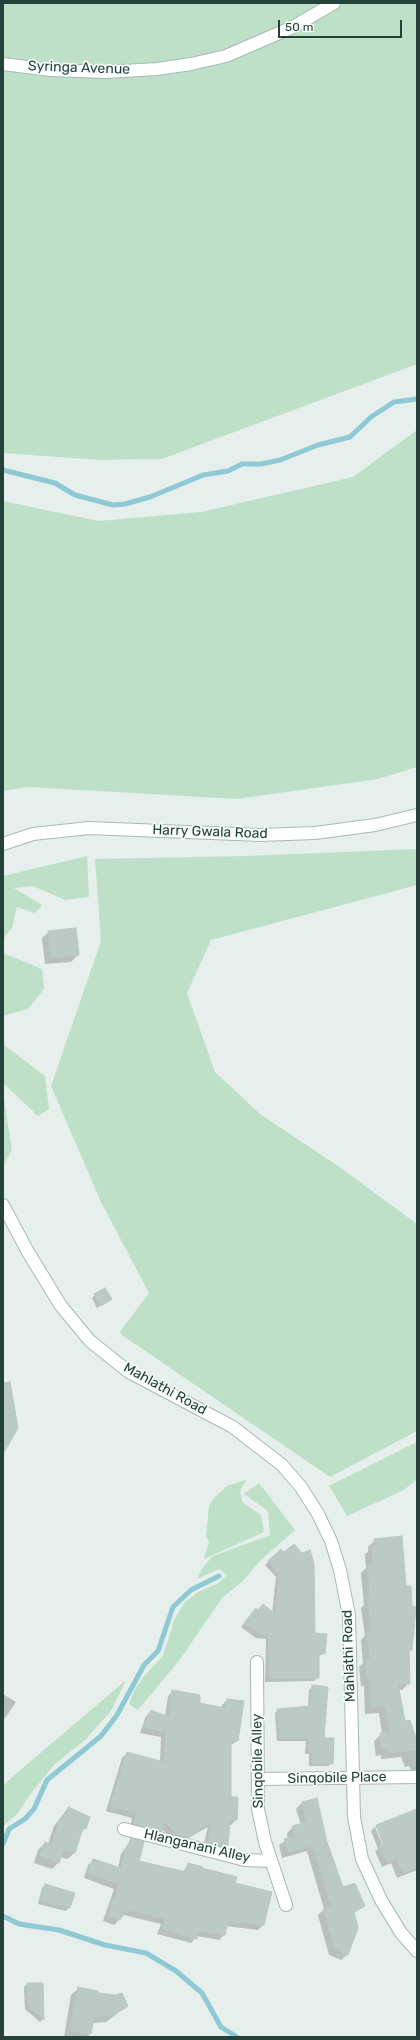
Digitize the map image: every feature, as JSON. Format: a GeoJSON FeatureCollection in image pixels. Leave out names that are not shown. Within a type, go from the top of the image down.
{"type":"FeatureCollection","features":[{"type":"Feature","properties":{"kind":"street","name":"Syringa Avenue"},"geometry":{"type":"LineString","coordinates":[[3,64],[51,70],[105,72],[157,70],[191,64],[226,56],[293,27],[334,3]]}},
{"type":"Feature","properties":{"kind":"street","name":"Harry Gwala Road"},"geometry":{"type":"LineString","coordinates":[[3,844],[33,834],[89,828],[260,835],[315,833],[376,825],[417,815]]}},
{"type":"Feature","properties":{"kind":"street","name":"Mahlathi Road"},"geometry":{"type":"LineString","coordinates":[[3,1205],[28,1252],[61,1306],[90,1341],[129,1372],[233,1427],[282,1466],[301,1487],[318,1514],[331,1542],[340,1570],[349,1615],[354,1817],[362,1859],[381,1900],[401,1933],[417,1951]]}},
{"type":"Feature","properties":{"kind":"street","name":"Sinqobile Alley"},"geometry":{"type":"LineString","coordinates":[[257,1662],[258,1809],[271,1860],[286,1905]]}},
{"type":"Feature","properties":{"kind":"street","name":"Sinqobile Place"},"geometry":{"type":"LineString","coordinates":[[258,1779],[417,1777]]}},
{"type":"Feature","properties":{"kind":"street","name":"Hlanganani Alley"},"geometry":{"type":"LineString","coordinates":[[124,1829],[245,1860],[271,1860]]}},
{"type":"Feature","properties":{"kind":"green space"},"geometry":{"type":"Polygon","coordinates":[[[3,3],[417,3],[417,364],[162,459],[99,460],[3,453],[3,3]]]}},
{"type":"Feature","properties":{"kind":"green space"},"geometry":{"type":"Polygon","coordinates":[[[417,430],[417,767],[378,779],[236,799],[28,787],[3,791],[3,501],[98,521],[201,512],[353,477],[417,430]]]}},
{"type":"Feature","properties":{"kind":"green space"},"geometry":{"type":"Polygon","coordinates":[[[417,849],[417,885],[211,940],[187,993],[215,1072],[260,1114],[341,1168],[417,1224],[417,1431],[330,1477],[119,1333],[149,1293],[101,1202],[51,1086],[101,941],[95,859],[245,856],[417,849]]]}},
{"type":"Feature","properties":{"kind":"green space"},"geometry":{"type":"Polygon","coordinates":[[[87,856],[89,897],[65,900],[33,886],[14,888],[42,905],[35,913],[17,907],[12,928],[3,939],[3,876],[87,856]]]}},
{"type":"Feature","properties":{"kind":"green space"},"geometry":{"type":"Polygon","coordinates":[[[3,953],[42,969],[44,989],[28,1009],[3,1016],[3,953]]]}},
{"type":"Feature","properties":{"kind":"green space"},"geometry":{"type":"Polygon","coordinates":[[[3,1044],[45,1076],[49,1109],[38,1116],[3,1083],[3,1044]]]}},
{"type":"Feature","properties":{"kind":"green space"},"geometry":{"type":"Polygon","coordinates":[[[3,1093],[12,1150],[4,1165],[3,1162],[3,1093]]]}},
{"type":"Feature","properties":{"kind":"green space"},"geometry":{"type":"Polygon","coordinates":[[[417,1442],[417,1479],[404,1490],[347,1516],[329,1486],[417,1442]]]}},
{"type":"Feature","properties":{"kind":"green space"},"geometry":{"type":"Polygon","coordinates":[[[247,1480],[240,1490],[242,1502],[261,1515],[264,1532],[204,1559],[209,1542],[206,1536],[209,1505],[227,1486],[247,1480]]]}},
{"type":"Feature","properties":{"kind":"green space"},"geometry":{"type":"Polygon","coordinates":[[[259,1483],[295,1530],[260,1561],[243,1581],[222,1598],[181,1658],[138,1710],[129,1704],[135,1689],[145,1675],[163,1656],[174,1620],[184,1603],[198,1592],[217,1584],[227,1575],[219,1569],[197,1579],[203,1567],[213,1556],[270,1535],[268,1511],[244,1494],[259,1483]]]}},
{"type":"Feature","properties":{"kind":"green space"},"geometry":{"type":"Polygon","coordinates":[[[126,1680],[111,1711],[85,1740],[55,1764],[32,1792],[17,1814],[3,1826],[3,1785],[126,1680]]]}},
{"type":"Feature","properties":{"kind":"building"},"geometry":{"type":"Polygon","coordinates":[[[76,928],[79,955],[51,958],[48,931],[76,928]]]}},
{"type":"Feature","properties":{"kind":"building"},"geometry":{"type":"Polygon","coordinates":[[[105,1288],[112,1299],[101,1306],[94,1294],[105,1288]]]}},
{"type":"Feature","properties":{"kind":"building"},"geometry":{"type":"Polygon","coordinates":[[[10,1382],[18,1428],[3,1454],[3,1383],[10,1382]]]}},
{"type":"Feature","properties":{"kind":"building"},"geometry":{"type":"Polygon","coordinates":[[[402,1536],[406,1586],[411,1586],[412,1606],[416,1607],[412,1650],[409,1650],[410,1684],[398,1684],[405,1721],[410,1720],[417,1741],[417,1750],[388,1753],[387,1748],[382,1749],[380,1733],[390,1732],[385,1706],[371,1707],[371,1680],[367,1680],[366,1659],[370,1659],[370,1657],[367,1632],[372,1631],[368,1600],[370,1599],[368,1565],[373,1565],[372,1547],[375,1546],[374,1539],[402,1536]]]}},
{"type":"Feature","properties":{"kind":"building"},"geometry":{"type":"Polygon","coordinates":[[[294,1544],[302,1553],[310,1550],[314,1563],[315,1633],[327,1634],[325,1654],[319,1653],[319,1678],[269,1679],[269,1635],[260,1634],[244,1623],[256,1608],[258,1610],[263,1604],[275,1614],[279,1573],[268,1561],[281,1549],[284,1552],[294,1544]]]}},
{"type":"Feature","properties":{"kind":"building"},"geometry":{"type":"Polygon","coordinates":[[[312,1685],[328,1687],[324,1738],[334,1738],[333,1764],[312,1763],[312,1752],[308,1751],[308,1738],[280,1738],[277,1709],[310,1706],[312,1685]]]}},
{"type":"Feature","properties":{"kind":"building"},"geometry":{"type":"Polygon","coordinates":[[[172,1690],[200,1695],[200,1703],[225,1708],[227,1699],[244,1701],[238,1741],[231,1741],[231,1797],[238,1797],[237,1820],[230,1820],[228,1845],[208,1843],[212,1823],[187,1837],[178,1835],[164,1821],[162,1831],[134,1824],[137,1813],[110,1806],[127,1752],[164,1762],[166,1732],[144,1728],[151,1710],[169,1717],[172,1690]]]}},
{"type":"Feature","properties":{"kind":"building"},"geometry":{"type":"Polygon","coordinates":[[[317,1798],[327,1842],[343,1887],[355,1883],[365,1906],[354,1912],[358,1928],[348,1955],[335,1949],[323,1909],[331,1906],[313,1846],[288,1852],[284,1839],[295,1836],[292,1826],[307,1822],[302,1802],[317,1798]]]}},
{"type":"Feature","properties":{"kind":"building"},"geometry":{"type":"Polygon","coordinates":[[[68,1807],[90,1817],[86,1829],[83,1828],[75,1853],[64,1850],[59,1863],[40,1856],[45,1842],[52,1845],[60,1818],[64,1820],[68,1807]]]}},
{"type":"Feature","properties":{"kind":"building"},"geometry":{"type":"Polygon","coordinates":[[[417,1809],[417,1867],[403,1873],[396,1858],[388,1863],[380,1845],[383,1844],[376,1825],[417,1809]]]}},
{"type":"Feature","properties":{"kind":"building"},"geometry":{"type":"Polygon","coordinates":[[[131,1838],[144,1842],[139,1861],[186,1872],[188,1863],[237,1877],[235,1883],[272,1892],[264,1925],[228,1921],[225,1935],[199,1931],[197,1939],[162,1929],[165,1919],[128,1910],[128,1913],[124,1911],[120,1920],[108,1916],[119,1884],[88,1873],[93,1859],[121,1868],[126,1848],[131,1838]]]}},
{"type":"Feature","properties":{"kind":"building"},"geometry":{"type":"Polygon","coordinates":[[[45,1884],[75,1893],[70,1908],[41,1901],[45,1884]]]}},
{"type":"Feature","properties":{"kind":"building"},"geometry":{"type":"Polygon","coordinates":[[[27,1983],[43,1983],[44,2020],[31,2009],[28,2009],[27,1983]]]}},
{"type":"Feature","properties":{"kind":"building"},"geometry":{"type":"Polygon","coordinates":[[[78,1987],[98,1991],[98,1993],[116,1995],[122,1993],[128,2006],[114,2015],[94,2017],[91,2034],[70,2031],[78,1987]]]}},
{"type":"Feature","properties":{"kind":"waterway"},"geometry":{"type":"LineString","coordinates":[[3,470],[55,483],[75,495],[113,505],[125,504],[150,497],[203,475],[228,471],[242,464],[261,464],[280,460],[318,445],[350,437],[371,417],[394,402],[417,399]]}},
{"type":"Feature","properties":{"kind":"waterway"},"geometry":{"type":"LineString","coordinates":[[3,1844],[9,1829],[25,1819],[34,1809],[47,1780],[101,1736],[117,1715],[144,1665],[158,1651],[173,1607],[191,1590],[219,1576]]}},
{"type":"Feature","properties":{"kind":"waterway"},"geometry":{"type":"LineString","coordinates":[[3,1916],[19,1924],[59,1930],[105,1945],[146,1953],[176,1971],[202,1993],[221,2027],[237,2037]]}}]}
